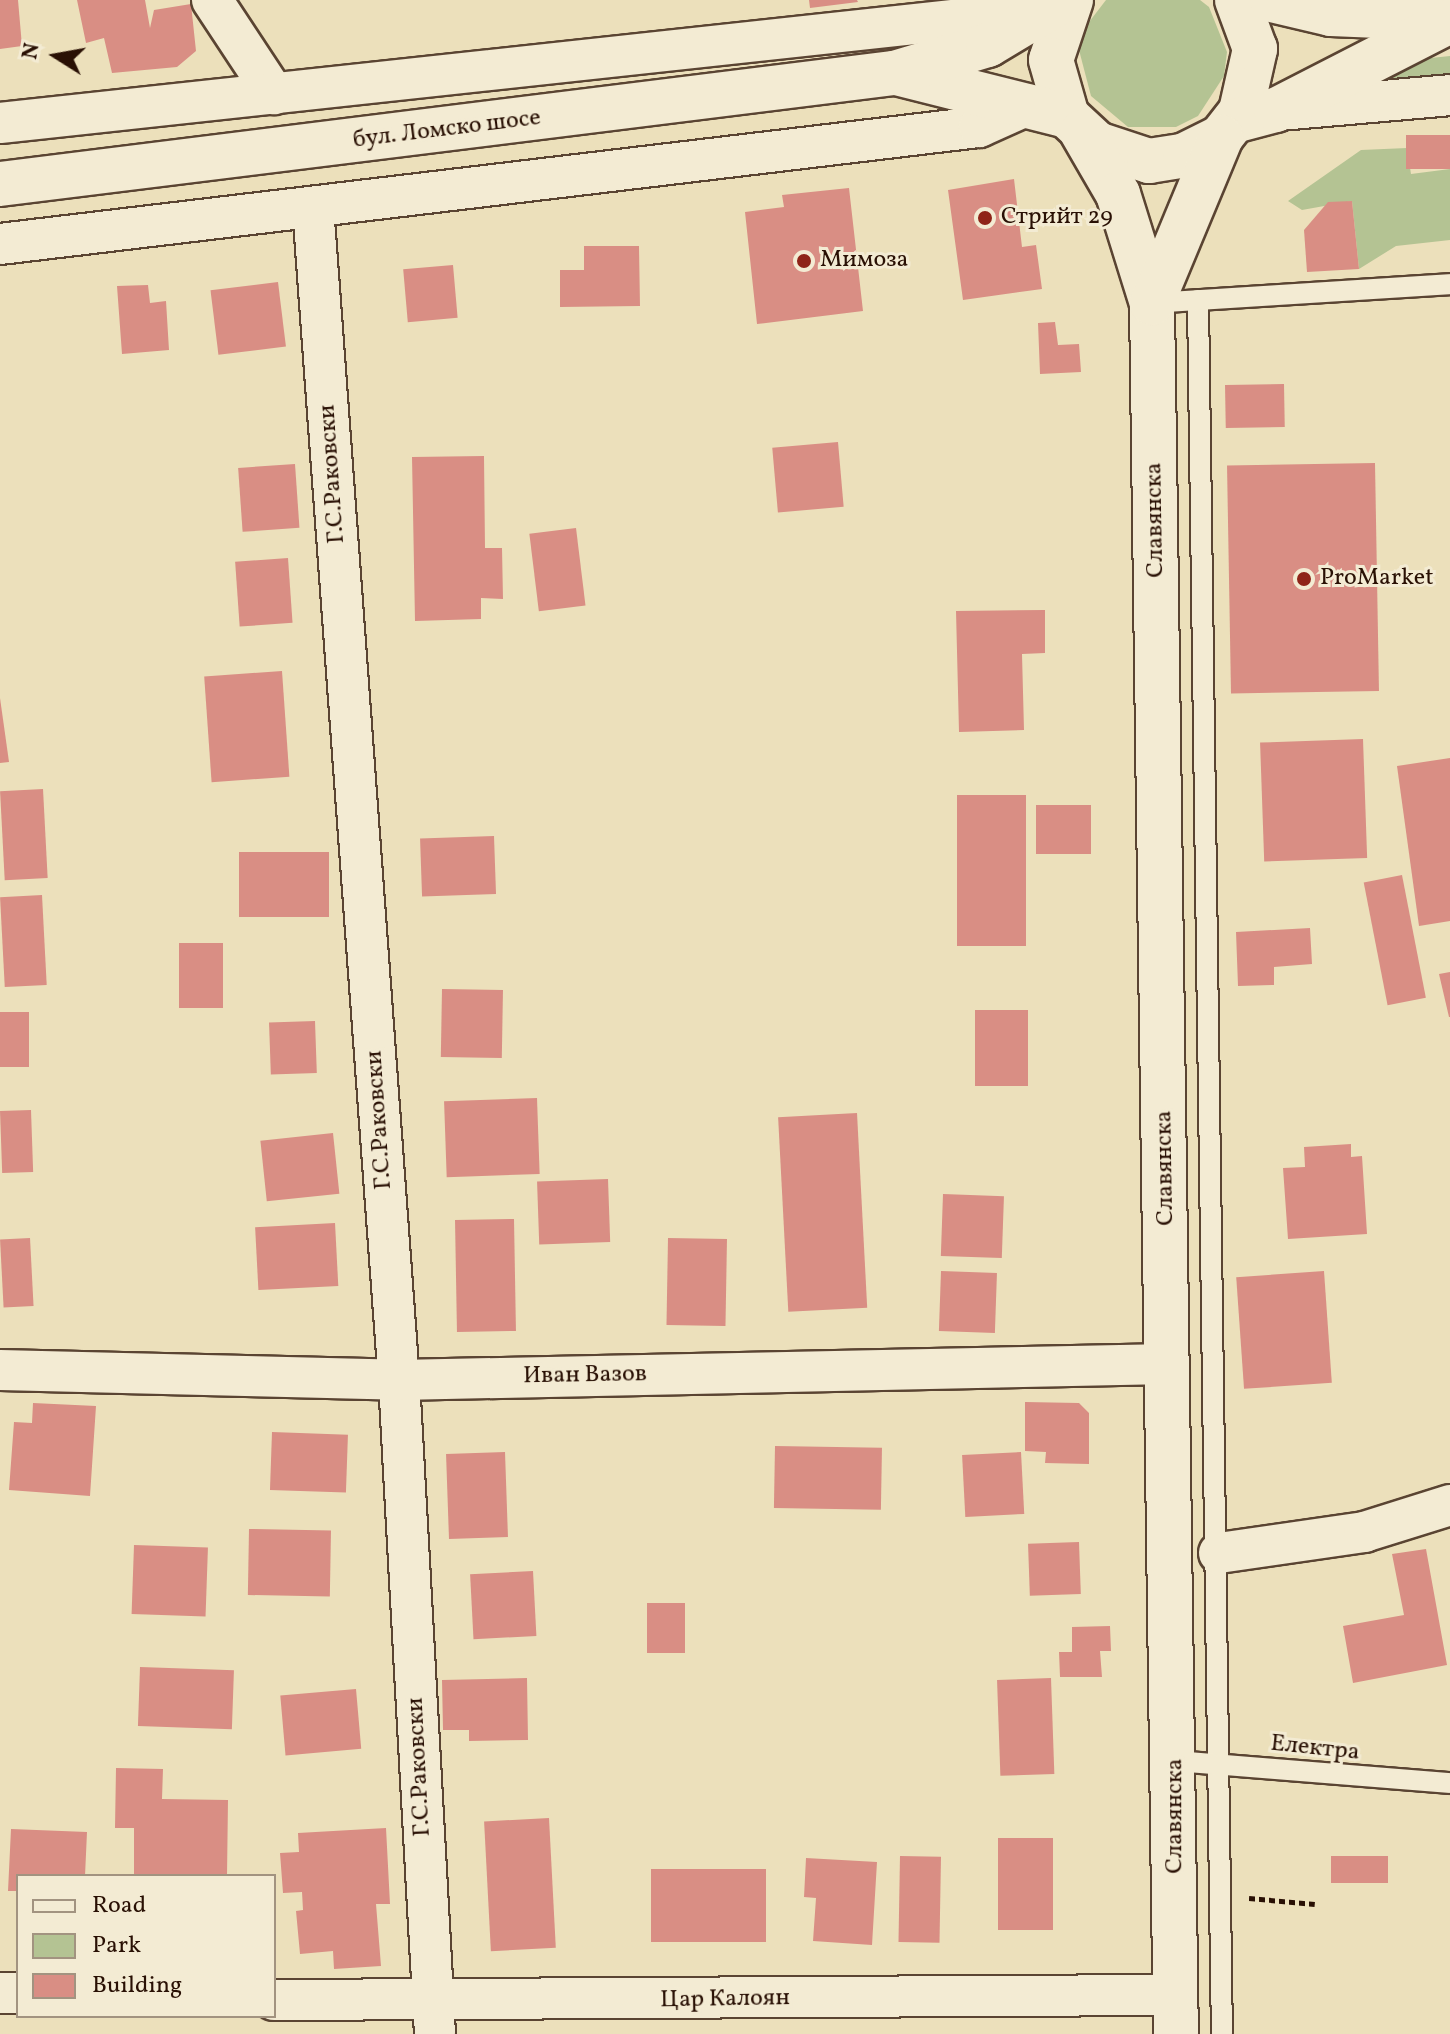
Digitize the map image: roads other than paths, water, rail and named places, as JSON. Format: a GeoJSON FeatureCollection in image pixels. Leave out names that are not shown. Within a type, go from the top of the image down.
{"type":"FeatureCollection","features":[{"type":"Feature","properties":{"kind":"street"},"geometry":{"type":"LineString","coordinates":[[212,0],[274,94]]}},
{"type":"Feature","properties":{"kind":"street","name":"Славянска"},"geometry":{"type":"LineString","coordinates":[[1152,303],[1255,69],[1251,30],[1237,0]]}},
{"type":"Feature","properties":{"kind":"street"},"geometry":{"type":"LineString","coordinates":[[1282,1],[1331,14],[1450,20]]}},
{"type":"Feature","properties":{"kind":"street"},"geometry":{"type":"LineString","coordinates":[[0,123],[1056,4]]}},
{"type":"Feature","properties":{"kind":"street","name":"Славянска"},"geometry":{"type":"LineString","coordinates":[[1056,4],[1051,60],[1059,118],[1118,194],[1152,303],[1176,1761],[1176,2014]]}},
{"type":"Feature","properties":{"kind":"street","name":"бул. Ломско шосе"},"geometry":{"type":"LineString","coordinates":[[0,184],[894,73],[988,45],[1056,4]]}},
{"type":"Feature","properties":{"kind":"street"},"geometry":{"type":"LineString","coordinates":[[1227,129],[1276,110],[1450,20]]}},
{"type":"Feature","properties":{"kind":"street","name":"бул. Ломско шосе"},"geometry":{"type":"LineString","coordinates":[[894,73],[1059,118],[1114,153],[1149,161],[1185,155],[1227,129]]}},
{"type":"Feature","properties":{"kind":"street"},"geometry":{"type":"LineString","coordinates":[[1276,110],[1450,95]]}},
{"type":"Feature","properties":{"kind":"street"},"geometry":{"type":"LineString","coordinates":[[0,244],[1059,118]]}},
{"type":"Feature","properties":{"kind":"street","name":"Г.С.Раковски"},"geometry":{"type":"LineString","coordinates":[[313,207],[399,1380],[434,2019]]}},
{"type":"Feature","properties":{"kind":"street","name":"Иван Вазов"},"geometry":{"type":"LineString","coordinates":[[0,1370],[399,1380],[1169,1364]]}},
{"type":"Feature","properties":{"kind":"street"},"geometry":{"type":"LineString","coordinates":[[1219,1553],[1364,1532],[1450,1505]]}},
{"type":"Feature","properties":{"kind":"street","name":"Цар Калоян"},"geometry":{"type":"LineString","coordinates":[[276,2000],[434,2019],[1176,2014]]}},
{"type":"Feature","properties":{"kind":"lane"},"geometry":{"type":"LineString","coordinates":[[1152,303],[1450,284]]}},
{"type":"Feature","properties":{"kind":"lane"},"geometry":{"type":"LineString","coordinates":[[1198,300],[1219,1553],[1222,2034]]}},
{"type":"Feature","properties":{"kind":"lane","name":"Електра"},"geometry":{"type":"LineString","coordinates":[[1176,1761],[1450,1783]]}},
{"type":"Feature","properties":{"kind":"place","name":"Стрийт 29"},"geometry":{"type":"Point","coordinates":[985,218]}},
{"type":"Feature","properties":{"kind":"place","name":"Мимоза"},"geometry":{"type":"Point","coordinates":[804,261]}},
{"type":"Feature","properties":{"kind":"place","name":"ProMarket"},"geometry":{"type":"Point","coordinates":[1304,579]}}]}
